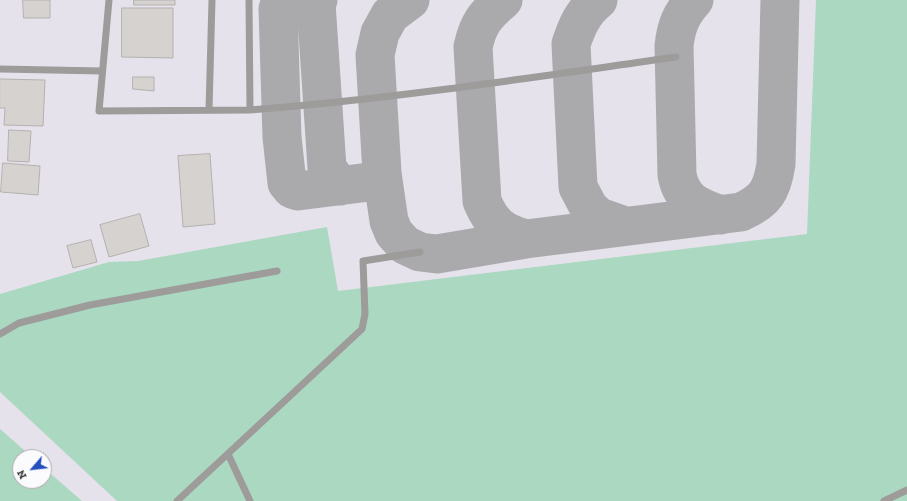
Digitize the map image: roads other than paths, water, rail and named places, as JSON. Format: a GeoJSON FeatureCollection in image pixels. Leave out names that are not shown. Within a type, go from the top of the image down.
{"type":"FeatureCollection","features":[{"type":"Feature","properties":{"kind":"lane"},"geometry":{"type":"LineString","coordinates":[[109,0],[99,111],[250,110],[323,102],[378,99],[676,57]]}},
{"type":"Feature","properties":{"kind":"lane"},"geometry":{"type":"LineString","coordinates":[[209,110],[212,0]]}},
{"type":"Feature","properties":{"kind":"lane"},"geometry":{"type":"LineString","coordinates":[[249,0],[250,110]]}},
{"type":"Feature","properties":{"kind":"lane"},"geometry":{"type":"LineString","coordinates":[[0,69],[102,71]]}},
{"type":"Feature","properties":{"kind":"lane"},"geometry":{"type":"LineString","coordinates":[[177,501],[362,330],[365,314],[363,261],[420,252]]}},
{"type":"Feature","properties":{"kind":"lane"},"geometry":{"type":"LineString","coordinates":[[0,334],[19,323],[90,305],[277,271]]}},
{"type":"Feature","properties":{"kind":"lane"},"geometry":{"type":"LineString","coordinates":[[228,454],[250,501]]}},
{"type":"Feature","properties":{"kind":"lane"},"geometry":{"type":"LineString","coordinates":[[884,501],[907,490]]}}]}
